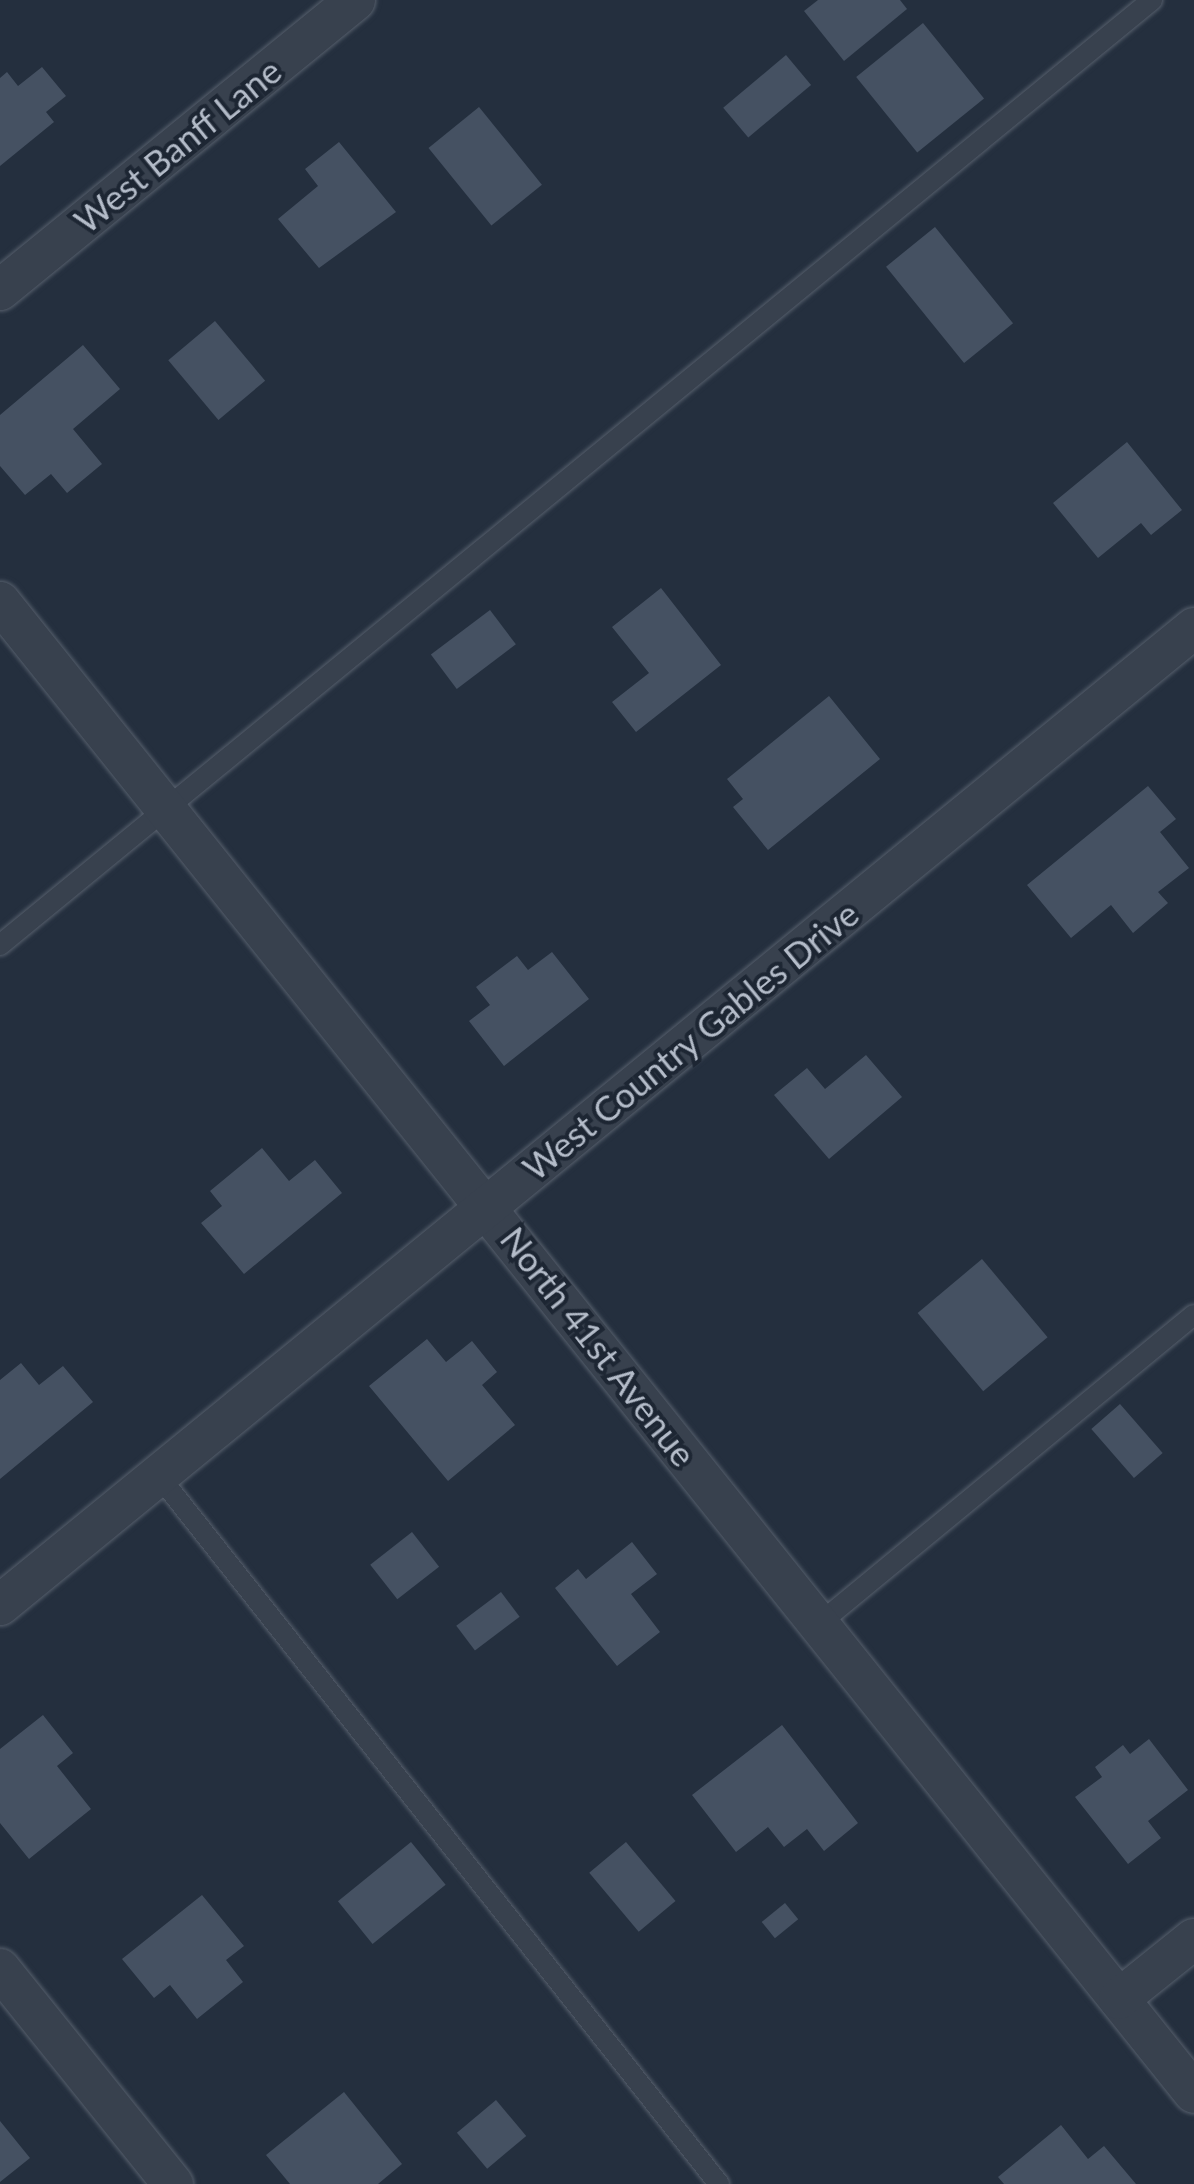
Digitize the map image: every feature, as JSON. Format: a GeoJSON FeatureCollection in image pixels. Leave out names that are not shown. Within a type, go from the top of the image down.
{"type":"FeatureCollection","features":[{"type":"Feature","properties":{"kind":"street","name":"West Banff Lane"},"geometry":{"type":"LineString","coordinates":[[0,290],[355,0]]}},
{"type":"Feature","properties":{"kind":"street","name":"North 41st Avenue"},"geometry":{"type":"LineString","coordinates":[[0,602],[488,1206],[1194,2093]]}},
{"type":"Feature","properties":{"kind":"street","name":"West Country Gables Drive"},"geometry":{"type":"LineString","coordinates":[[0,1605],[1194,628]]}},
{"type":"Feature","properties":{"kind":"street"},"geometry":{"type":"LineString","coordinates":[[1119,1999],[1194,1939]]}},
{"type":"Feature","properties":{"kind":"street"},"geometry":{"type":"LineString","coordinates":[[0,1969],[172,2184]]}},
{"type":"Feature","properties":{"kind":"lane"},"geometry":{"type":"LineString","coordinates":[[0,945],[1152,0]]}},
{"type":"Feature","properties":{"kind":"lane"},"geometry":{"type":"LineString","coordinates":[[820,1623],[1194,1315]]}},
{"type":"Feature","properties":{"kind":"lane"},"geometry":{"type":"LineString","coordinates":[[158,1476],[719,2184]]}},
{"type":"Feature","properties":{"kind":"building"},"geometry":{"type":"Polygon","coordinates":[[[818,0],[900,0],[907,9],[844,61],[804,11],[818,0]]]}},
{"type":"Feature","properties":{"kind":"building"},"geometry":{"type":"Polygon","coordinates":[[[923,23],[984,98],[917,153],[856,77],[923,23]]]}},
{"type":"Feature","properties":{"kind":"building"},"geometry":{"type":"Polygon","coordinates":[[[786,55],[811,85],[748,138],[723,108],[786,55]]]}},
{"type":"Feature","properties":{"kind":"building"},"geometry":{"type":"Polygon","coordinates":[[[42,67],[66,96],[46,112],[54,122],[0,166],[0,78],[7,72],[18,86],[42,67]]]}},
{"type":"Feature","properties":{"kind":"building"},"geometry":{"type":"Polygon","coordinates":[[[479,107],[542,185],[491,226],[428,148],[479,107]]]}},
{"type":"Feature","properties":{"kind":"building"},"geometry":{"type":"Polygon","coordinates":[[[339,142],[396,212],[319,268],[278,219],[318,186],[305,169],[339,142]]]}},
{"type":"Feature","properties":{"kind":"building"},"geometry":{"type":"Polygon","coordinates":[[[935,227],[1013,323],[964,363],[886,267],[935,227]]]}},
{"type":"Feature","properties":{"kind":"building"},"geometry":{"type":"Polygon","coordinates":[[[215,321],[265,381],[218,420],[168,360],[215,321]]]}},
{"type":"Feature","properties":{"kind":"building"},"geometry":{"type":"Polygon","coordinates":[[[83,345],[120,389],[73,429],[102,464],[67,493],[51,474],[25,495],[0,466],[0,415],[83,345]]]}},
{"type":"Feature","properties":{"kind":"building"},"geometry":{"type":"Polygon","coordinates":[[[1127,442],[1182,510],[1151,535],[1141,523],[1098,558],[1053,503],[1127,442]]]}},
{"type":"Feature","properties":{"kind":"building"},"geometry":{"type":"Polygon","coordinates":[[[661,588],[721,665],[636,732],[612,702],[649,673],[612,627],[661,588]]]}},
{"type":"Feature","properties":{"kind":"building"},"geometry":{"type":"Polygon","coordinates":[[[490,610],[516,644],[457,689],[431,655],[490,610]]]}},
{"type":"Feature","properties":{"kind":"building"},"geometry":{"type":"Polygon","coordinates":[[[829,696],[880,759],[768,850],[733,807],[743,799],[727,779],[829,696]]]}},
{"type":"Feature","properties":{"kind":"building"},"geometry":{"type":"Polygon","coordinates":[[[1148,786],[1176,819],[1160,832],[1189,868],[1158,892],[1168,903],[1133,933],[1111,905],[1071,938],[1027,885],[1148,786]]]}},
{"type":"Feature","properties":{"kind":"building"},"geometry":{"type":"Polygon","coordinates":[[[552,952],[589,999],[504,1066],[469,1021],[490,1005],[476,987],[517,956],[528,970],[552,952]]]}},
{"type":"Feature","properties":{"kind":"building"},"geometry":{"type":"Polygon","coordinates":[[[866,1055],[902,1097],[829,1159],[774,1095],[807,1068],[825,1089],[866,1055]]]}},
{"type":"Feature","properties":{"kind":"building"},"geometry":{"type":"Polygon","coordinates":[[[262,1148],[289,1181],[315,1160],[342,1193],[244,1274],[201,1223],[222,1206],[210,1191],[262,1148]]]}},
{"type":"Feature","properties":{"kind":"building"},"geometry":{"type":"Polygon","coordinates":[[[982,1259],[1048,1337],[983,1391],[918,1313],[982,1259]]]}},
{"type":"Feature","properties":{"kind":"building"},"geometry":{"type":"Polygon","coordinates":[[[427,1339],[446,1362],[472,1341],[497,1372],[482,1385],[515,1425],[448,1481],[369,1386],[427,1339]]]}},
{"type":"Feature","properties":{"kind":"building"},"geometry":{"type":"Polygon","coordinates":[[[21,1363],[39,1385],[63,1366],[93,1402],[0,1479],[0,1380],[21,1363]]]}},
{"type":"Feature","properties":{"kind":"building"},"geometry":{"type":"Polygon","coordinates":[[[1120,1404],[1163,1453],[1134,1478],[1091,1429],[1120,1404]]]}},
{"type":"Feature","properties":{"kind":"building"},"geometry":{"type":"Polygon","coordinates":[[[412,1532],[439,1567],[397,1599],[370,1565],[412,1532]]]}},
{"type":"Feature","properties":{"kind":"building"},"geometry":{"type":"Polygon","coordinates":[[[632,1542],[657,1574],[631,1594],[660,1632],[617,1666],[555,1588],[578,1569],[586,1579],[632,1542]]]}},
{"type":"Feature","properties":{"kind":"building"},"geometry":{"type":"Polygon","coordinates":[[[501,1592],[520,1617],[475,1650],[456,1626],[501,1592]]]}},
{"type":"Feature","properties":{"kind":"building"},"geometry":{"type":"Polygon","coordinates":[[[43,1715],[73,1753],[57,1766],[91,1809],[29,1859],[0,1823],[0,1749],[43,1715]]]}},
{"type":"Feature","properties":{"kind":"building"},"geometry":{"type":"Polygon","coordinates":[[[782,1725],[858,1823],[824,1851],[807,1829],[784,1847],[768,1827],[736,1852],[692,1795],[782,1725]]]}},
{"type":"Feature","properties":{"kind":"building"},"geometry":{"type":"Polygon","coordinates":[[[1149,1739],[1188,1790],[1148,1821],[1161,1838],[1128,1864],[1075,1797],[1102,1777],[1095,1767],[1123,1745],[1130,1754],[1149,1739]]]}},
{"type":"Feature","properties":{"kind":"building"},"geometry":{"type":"Polygon","coordinates":[[[411,1842],[446,1885],[373,1944],[338,1901],[411,1842]]]}},
{"type":"Feature","properties":{"kind":"building"},"geometry":{"type":"Polygon","coordinates":[[[626,1842],[675,1901],[639,1932],[589,1873],[626,1842]]]}},
{"type":"Feature","properties":{"kind":"building"},"geometry":{"type":"Polygon","coordinates":[[[202,1895],[244,1946],[226,1960],[243,1982],[197,2019],[170,1985],[154,1998],[122,1959],[202,1895]]]}},
{"type":"Feature","properties":{"kind":"building"},"geometry":{"type":"Polygon","coordinates":[[[785,1903],[798,1919],[775,1938],[762,1922],[785,1903]]]}},
{"type":"Feature","properties":{"kind":"building"},"geometry":{"type":"Polygon","coordinates":[[[344,2092],[402,2164],[378,2184],[290,2184],[266,2155],[344,2092]]]}},
{"type":"Feature","properties":{"kind":"building"},"geometry":{"type":"Polygon","coordinates":[[[496,2100],[526,2136],[487,2169],[457,2133],[496,2100]]]}},
{"type":"Feature","properties":{"kind":"building"},"geometry":{"type":"Polygon","coordinates":[[[0,2121],[30,2158],[0,2182],[0,2121]]]}},
{"type":"Feature","properties":{"kind":"building"},"geometry":{"type":"Polygon","coordinates":[[[1061,2125],[1088,2159],[1104,2146],[1136,2184],[1004,2184],[998,2177],[1061,2125]]]}}]}
